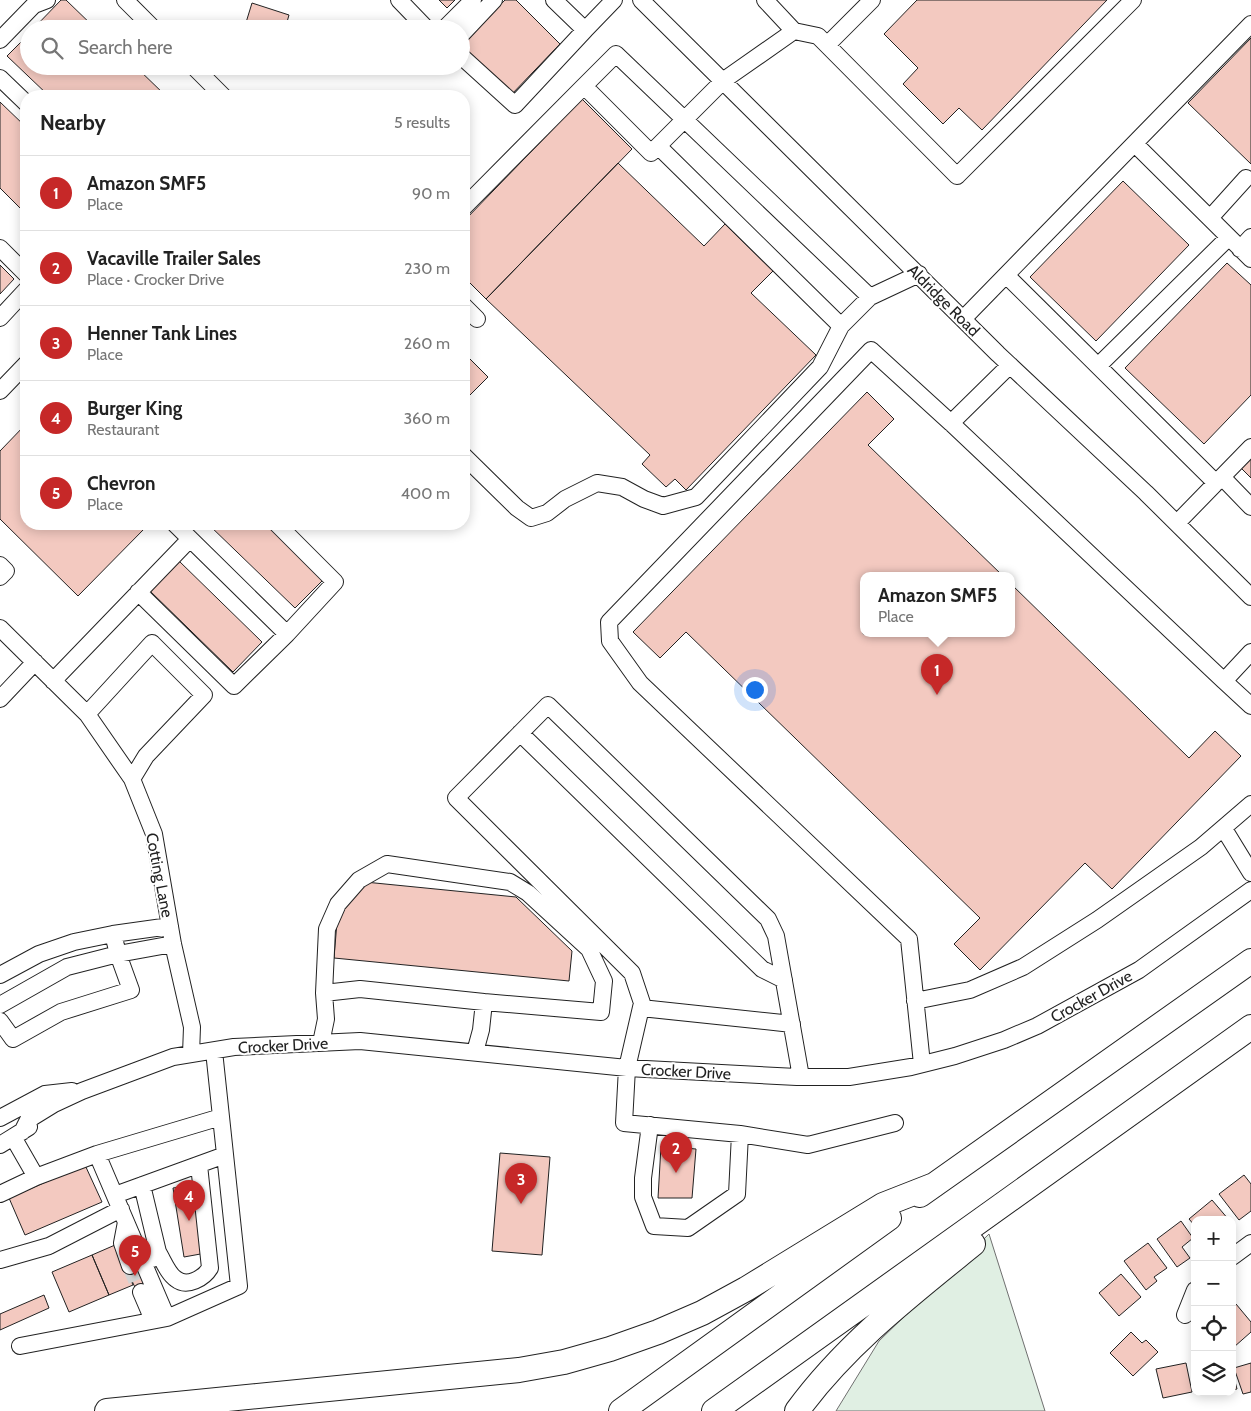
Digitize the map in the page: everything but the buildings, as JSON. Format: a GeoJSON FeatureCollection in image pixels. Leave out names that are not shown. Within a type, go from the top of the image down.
{"type":"FeatureCollection","features":[{"type":"Feature","properties":{"kind":"highway"},"geometry":{"type":"LineString","coordinates":[[621,1411],[934,1185],[1251,961]]}},
{"type":"Feature","properties":{"kind":"highway"},"geometry":{"type":"LineString","coordinates":[[714,1411],[1251,1027]]}},
{"type":"Feature","properties":{"kind":"highway"},"geometry":{"type":"LineString","coordinates":[[797,1411],[860,1340],[895,1308],[1134,1111]]}},
{"type":"Feature","properties":{"kind":"highway"},"geometry":{"type":"LineString","coordinates":[[107,1411],[509,1371],[564,1362],[610,1349],[658,1332],[702,1313],[746,1289],[883,1205],[934,1185]]}},
{"type":"Feature","properties":{"kind":"street"},"geometry":{"type":"LineString","coordinates":[[0,40],[34,5],[46,0]]}},
{"type":"Feature","properties":{"kind":"street"},"geometry":{"type":"LineString","coordinates":[[125,0],[145,20]]}},
{"type":"Feature","properties":{"kind":"street"},"geometry":{"type":"LineString","coordinates":[[399,0],[418,20]]}},
{"type":"Feature","properties":{"kind":"street"},"geometry":{"type":"LineString","coordinates":[[453,20],[473,0]]}},
{"type":"Feature","properties":{"kind":"street"},"geometry":{"type":"LineString","coordinates":[[470,25],[494,0]]}},
{"type":"Feature","properties":{"kind":"street"},"geometry":{"type":"LineString","coordinates":[[554,0],[585,30]]}},
{"type":"Feature","properties":{"kind":"street"},"geometry":{"type":"LineString","coordinates":[[470,64],[515,105],[614,0]]}},
{"type":"Feature","properties":{"kind":"street","name":"Aldridge Road"},"geometry":{"type":"LineString","coordinates":[[641,0],[1010,365],[1177,523],[1251,597]]}},
{"type":"Feature","properties":{"kind":"street"},"geometry":{"type":"LineString","coordinates":[[765,0],[794,31],[818,36],[957,176],[1133,0]]}},
{"type":"Feature","properties":{"kind":"street"},"geometry":{"type":"LineString","coordinates":[[827,45],[872,0]]}},
{"type":"Feature","properties":{"kind":"street"},"geometry":{"type":"LineString","coordinates":[[963,319],[1251,24]]}},
{"type":"Feature","properties":{"kind":"street"},"geometry":{"type":"LineString","coordinates":[[584,86],[651,153],[724,80],[794,31]]}},
{"type":"Feature","properties":{"kind":"street"},"geometry":{"type":"LineString","coordinates":[[470,201],[616,54],[870,297]]}},
{"type":"Feature","properties":{"kind":"street"},"geometry":{"type":"LineString","coordinates":[[202,75],[217,90]]}},
{"type":"Feature","properties":{"kind":"street"},"geometry":{"type":"LineString","coordinates":[[0,78],[20,97]]}},
{"type":"Feature","properties":{"kind":"street"},"geometry":{"type":"LineString","coordinates":[[1135,144],[1229,237],[1247,249]]}},
{"type":"Feature","properties":{"kind":"street"},"geometry":{"type":"LineString","coordinates":[[658,146],[841,326]]}},
{"type":"Feature","properties":{"kind":"street"},"geometry":{"type":"LineString","coordinates":[[1210,218],[1246,178]]}},
{"type":"Feature","properties":{"kind":"street"},"geometry":{"type":"LineString","coordinates":[[1098,366],[1229,237]]}},
{"type":"Feature","properties":{"kind":"street"},"geometry":{"type":"LineString","coordinates":[[0,248],[20,268]]}},
{"type":"Feature","properties":{"kind":"street"},"geometry":{"type":"LineString","coordinates":[[470,462],[517,508],[531,518],[547,514],[565,499],[597,483],[622,487],[663,506],[696,497],[820,367],[841,326],[870,297],[918,274]]}},
{"type":"Feature","properties":{"kind":"street"},"geometry":{"type":"LineString","coordinates":[[1006,275],[1098,366],[1219,480],[1251,507]]}},
{"type":"Feature","properties":{"kind":"street"},"geometry":{"type":"LineString","coordinates":[[0,318],[20,296]]}},
{"type":"Feature","properties":{"kind":"street"},"geometry":{"type":"LineString","coordinates":[[470,312],[477,320]]}},
{"type":"Feature","properties":{"kind":"street"},"geometry":{"type":"LineString","coordinates":[[922,1064],[909,939],[640,683],[610,641],[609,622],[871,350],[1251,706]]}},
{"type":"Feature","properties":{"kind":"street"},"geometry":{"type":"LineString","coordinates":[[951,423],[1010,365]]}},
{"type":"Feature","properties":{"kind":"street"},"geometry":{"type":"LineString","coordinates":[[0,391],[20,370]]}},
{"type":"Feature","properties":{"kind":"street"},"geometry":{"type":"LineString","coordinates":[[1177,523],[1251,447]]}},
{"type":"Feature","properties":{"kind":"street"},"geometry":{"type":"LineString","coordinates":[[180,530],[287,634]]}},
{"type":"Feature","properties":{"kind":"street"},"geometry":{"type":"LineString","coordinates":[[138,592],[234,686],[287,634],[335,582],[283,530]]}},
{"type":"Feature","properties":{"kind":"street"},"geometry":{"type":"LineString","coordinates":[[53,680],[189,540]]}},
{"type":"Feature","properties":{"kind":"street"},"geometry":{"type":"LineString","coordinates":[[0,565],[6,571],[0,577]]}},
{"type":"Feature","properties":{"kind":"street","name":"Cotting Lane"},"geometry":{"type":"LineString","coordinates":[[0,628],[87,714],[132,779],[154,834],[173,944],[192,1027],[191,1054]]}},
{"type":"Feature","properties":{"kind":"street"},"geometry":{"type":"LineString","coordinates":[[87,714],[152,643],[204,694],[146,756],[132,779]]}},
{"type":"Feature","properties":{"kind":"street"},"geometry":{"type":"LineString","coordinates":[[1224,681],[1251,652]]}},
{"type":"Feature","properties":{"kind":"street"},"geometry":{"type":"LineString","coordinates":[[0,699],[35,662]]}},
{"type":"Feature","properties":{"kind":"street"},"geometry":{"type":"LineString","coordinates":[[801,1077],[776,936],[768,919],[548,705],[456,798],[632,972],[642,1004],[627,1068],[624,1123],[740,1134],[808,1145],[895,1123]]}},
{"type":"Feature","properties":{"kind":"street"},"geometry":{"type":"LineString","coordinates":[[520,733],[762,969],[784,980]]}},
{"type":"Feature","properties":{"kind":"street"},"geometry":{"type":"LineString","coordinates":[[915,1001],[970,990],[1024,967],[1097,920],[1201,847],[1251,804]]}},
{"type":"Feature","properties":{"kind":"street"},"geometry":{"type":"LineString","coordinates":[[1224,828],[1251,873]]}},
{"type":"Feature","properties":{"kind":"street"},"geometry":{"type":"LineString","coordinates":[[321,1043],[326,1019],[324,993],[327,929],[338,904],[359,880],[387,864],[510,882],[528,893],[589,949],[604,981],[601,1012],[360,989],[324,993]]}},
{"type":"Feature","properties":{"kind":"street","name":"Crocker Drive"},"geometry":{"type":"LineString","coordinates":[[0,1118],[45,1094],[82,1090],[173,1057],[234,1047],[360,1041],[627,1068],[801,1077],[849,1077],[922,1064],[955,1056],[1004,1040],[1037,1026],[1138,970],[1251,890]]}},
{"type":"Feature","properties":{"kind":"street"},"geometry":{"type":"LineString","coordinates":[[0,975],[39,954],[74,942],[170,926]]}},
{"type":"Feature","properties":{"kind":"street"},"geometry":{"type":"LineString","coordinates":[[0,1021],[13,1039],[61,1012],[131,990],[113,934]]}},
{"type":"Feature","properties":{"kind":"street"},"geometry":{"type":"LineString","coordinates":[[0,1005],[67,967],[118,954],[173,944]]}},
{"type":"Feature","properties":{"kind":"street"},"geometry":{"type":"LineString","coordinates":[[475,1052],[481,1030],[484,1002]]}},
{"type":"Feature","properties":{"kind":"street"},"geometry":{"type":"LineString","coordinates":[[641,1008],[792,1024]]}},
{"type":"Feature","properties":{"kind":"street"},"geometry":{"type":"LineString","coordinates":[[20,1346],[160,1319],[239,1286],[214,1051]]}},
{"type":"Feature","properties":{"kind":"street","name":"Crocker Drive"},"geometry":{"type":"LineString","coordinates":[[11,1138],[64,1107],[82,1090]]}},
{"type":"Feature","properties":{"kind":"street"},"geometry":{"type":"LineString","coordinates":[[0,1194],[36,1177],[97,1154],[221,1117]]}},
{"type":"Feature","properties":{"kind":"street"},"geometry":{"type":"LineString","coordinates":[[650,1126],[643,1178],[643,1197],[654,1226],[688,1228],[737,1194],[740,1134]]}},
{"type":"Feature","properties":{"kind":"street"},"geometry":{"type":"LineString","coordinates":[[11,1138],[36,1177]]}},
{"type":"Feature","properties":{"kind":"street"},"geometry":{"type":"LineString","coordinates":[[97,1154],[121,1209],[138,1266],[160,1319]]}},
{"type":"Feature","properties":{"kind":"street"},"geometry":{"type":"LineString","coordinates":[[0,1260],[49,1246],[121,1209],[142,1185],[225,1155]]}},
{"type":"Feature","properties":{"kind":"street"},"geometry":{"type":"LineString","coordinates":[[142,1185],[158,1252],[176,1279],[184,1282],[202,1278],[210,1268],[199,1165]]}},
{"type":"Feature","properties":{"kind":"street"},"geometry":{"type":"LineString","coordinates":[[1236,1254],[1251,1244]]}},
{"type":"Feature","properties":{"kind":"street"},"geometry":{"type":"LineString","coordinates":[[138,1266],[158,1252]]}},
{"type":"Feature","properties":{"kind":"street"},"geometry":{"type":"LineString","coordinates":[[141,1292],[160,1319]]}},
{"type":"Feature","properties":{"kind":"street"},"geometry":{"type":"LineString","coordinates":[[1185,1315],[1191,1300]]}},
{"type":"Feature","properties":{"kind":"green space"},"geometry":{"type":"Polygon","coordinates":[[[989,1234],[1045,1411],[836,1411],[879,1341],[989,1234]]]}},
{"type":"Feature","properties":{"kind":"tunnel"},"geometry":{"type":"LineString","coordinates":[[130,1266],[141,1292]]}},
{"type":"Feature","properties":{"kind":"place","name":"Amazon SMF5"},"geometry":{"type":"Point","coordinates":[937,695]}},
{"type":"Feature","properties":{"kind":"place","name":"Vacaville Trailer Sales"},"geometry":{"type":"Point","coordinates":[676,1173]}},
{"type":"Feature","properties":{"kind":"place","name":"Henner Tank Lines"},"geometry":{"type":"Point","coordinates":[521,1204]}},
{"type":"Feature","properties":{"kind":"place","name":"Burger King"},"geometry":{"type":"Point","coordinates":[189,1221]}},
{"type":"Feature","properties":{"kind":"place","name":"Chevron"},"geometry":{"type":"Point","coordinates":[135,1276]}}]}
